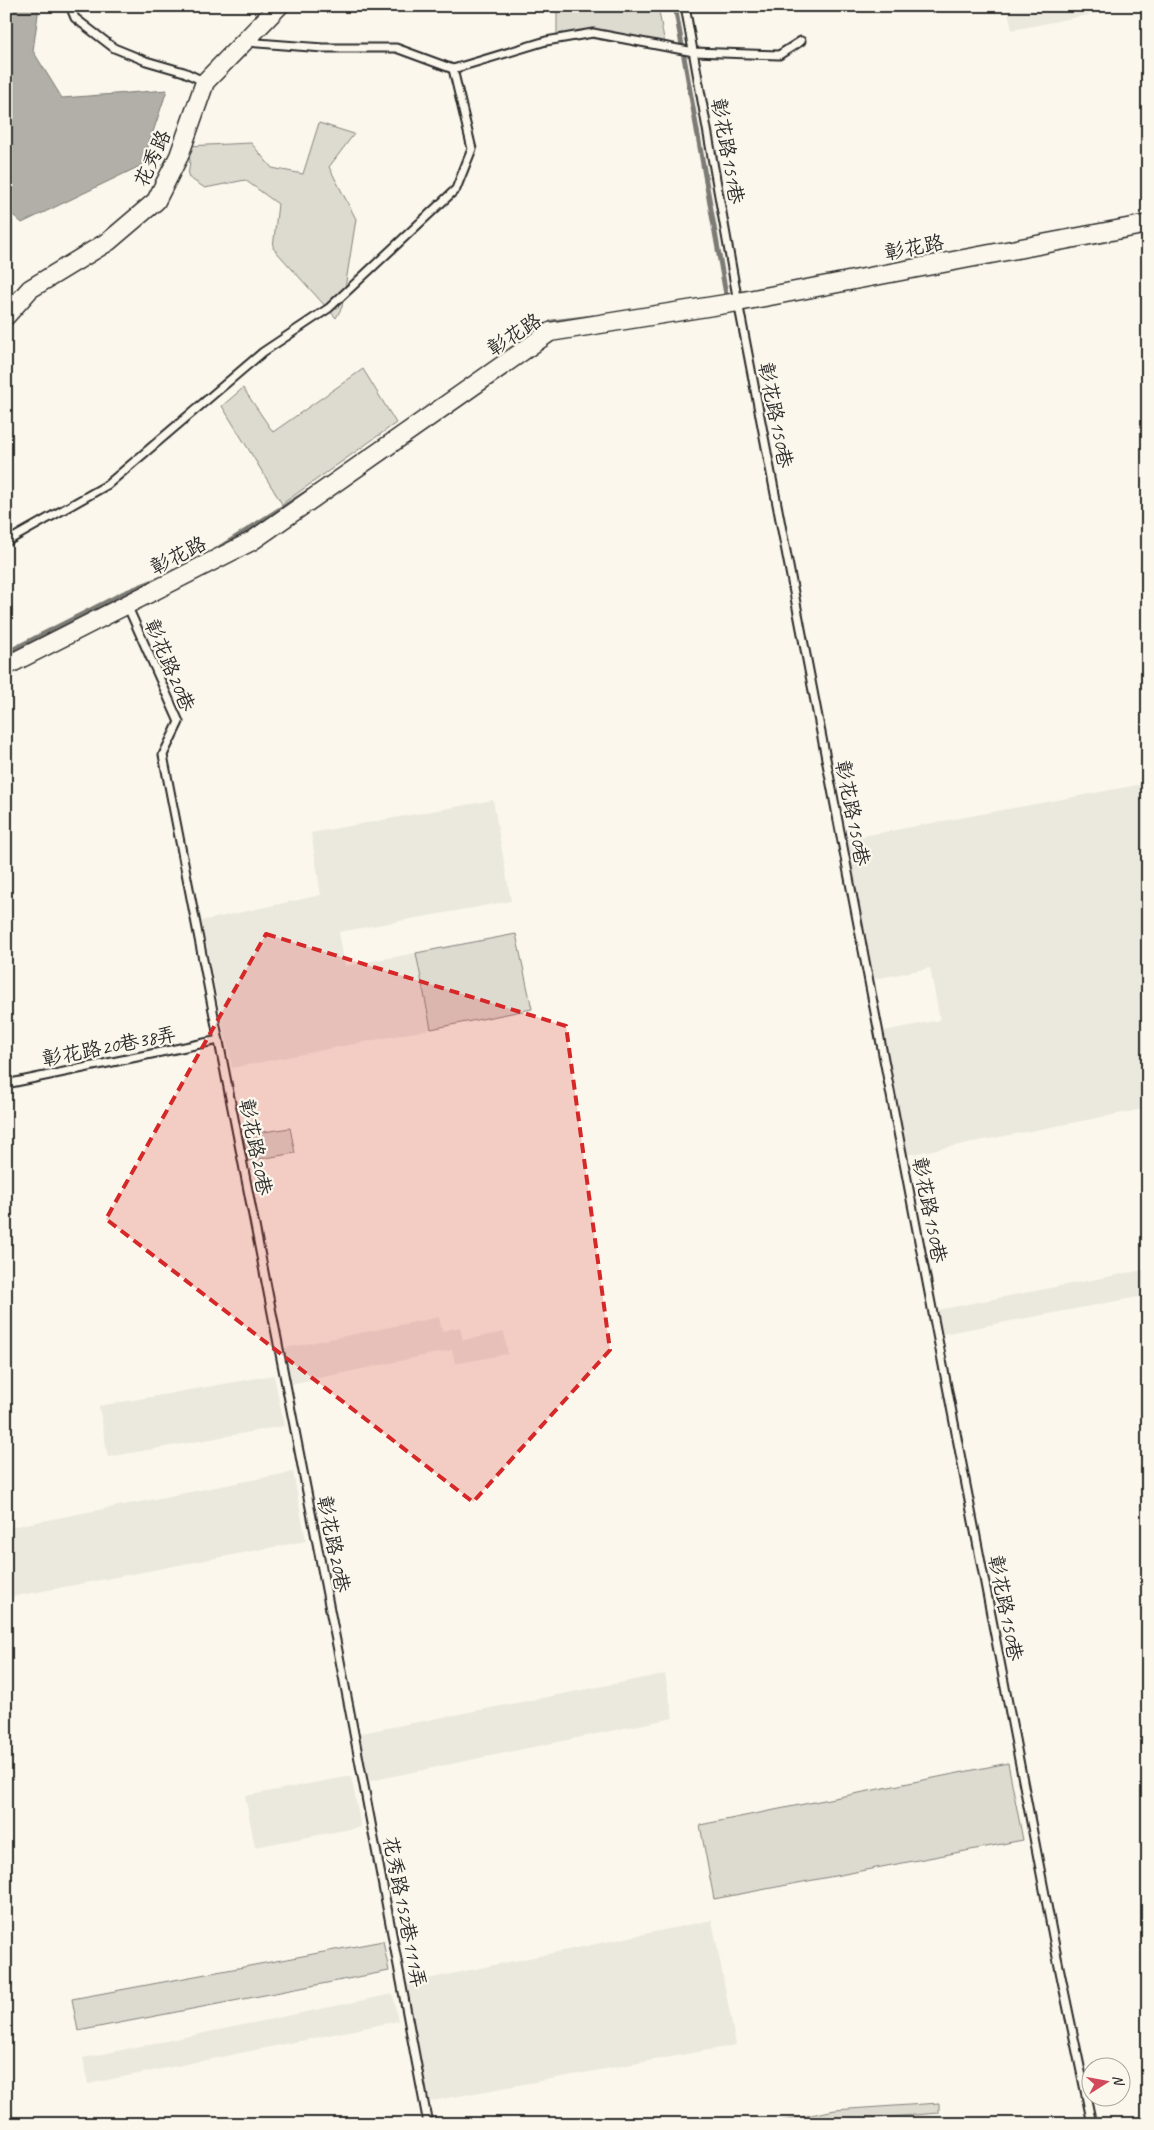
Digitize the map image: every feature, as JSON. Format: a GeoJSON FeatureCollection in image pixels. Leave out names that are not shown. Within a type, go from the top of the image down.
{"type":"FeatureCollection","features":[{"type":"Feature","properties":{"kind":"street","name":"花秀路"},"geometry":{"type":"LineString","coordinates":[[6,316],[30,289],[109,241],[156,201],[179,156],[205,82],[279,6]]}},
{"type":"Feature","properties":{"kind":"street","name":"彰花路"},"geometry":{"type":"LineString","coordinates":[[6,666],[252,541],[550,332],[738,302],[1148,224]]}},
{"type":"Feature","properties":{"kind":"lane"},"geometry":{"type":"LineString","coordinates":[[70,6],[75,18],[114,48],[146,61],[184,72],[205,82]]}},
{"type":"Feature","properties":{"kind":"lane","name":"彰花路151巷"},"geometry":{"type":"LineString","coordinates":[[685,6],[738,302]]}},
{"type":"Feature","properties":{"kind":"lane"},"geometry":{"type":"LineString","coordinates":[[243,42],[323,48],[396,48],[453,70],[546,41],[593,33],[694,52],[779,55],[801,42]]}},
{"type":"Feature","properties":{"kind":"lane"},"geometry":{"type":"LineString","coordinates":[[6,542],[106,484],[263,352],[329,308],[456,189],[472,149],[453,70]]}},
{"type":"Feature","properties":{"kind":"lane","name":"彰花路150巷"},"geometry":{"type":"LineString","coordinates":[[738,302],[1057,1957],[1092,2124]]}},
{"type":"Feature","properties":{"kind":"lane","name":"彰花路20巷"},"geometry":{"type":"LineString","coordinates":[[127,604],[179,722],[163,755],[349,1707]]}},
{"type":"Feature","properties":{"kind":"lane","name":"彰花路20巷38弄"},"geometry":{"type":"LineString","coordinates":[[6,1084],[219,1040]]}},
{"type":"Feature","properties":{"kind":"lane","name":"花秀路152巷111弄"},"geometry":{"type":"LineString","coordinates":[[349,1707],[428,2124]]}},
{"type":"Feature","properties":{"kind":"highlighted area"},"geometry":{"type":"Polygon","coordinates":[[[266,934],[566,1026],[610,1350],[473,1502],[106,1219],[266,934]]]}},
{"type":"Feature","properties":{"kind":"shaded area"},"geometry":{"type":"Polygon","coordinates":[[[6,6],[39,7],[33,51],[62,98],[167,90],[142,165],[22,223],[6,209],[6,6]]]}},
{"type":"Feature","properties":{"kind":"shaded area"},"geometry":{"type":"Polygon","coordinates":[[[557,6],[658,6],[666,50],[588,38],[557,42],[557,6]]]}},
{"type":"Feature","properties":{"kind":"shaded area"},"geometry":{"type":"Polygon","coordinates":[[[1007,6],[1134,6],[1012,30],[1007,6]]]}},
{"type":"Feature","properties":{"kind":"shaded area"},"geometry":{"type":"Polygon","coordinates":[[[319,123],[354,134],[329,167],[356,219],[342,307],[336,318],[273,248],[278,204],[245,180],[205,188],[188,177],[190,160],[186,146],[251,143],[272,168],[303,174],[319,123]]]}},
{"type":"Feature","properties":{"kind":"shaded area"},"geometry":{"type":"Polygon","coordinates":[[[363,369],[396,423],[282,504],[222,406],[243,388],[273,432],[363,369]]]}},
{"type":"Feature","properties":{"kind":"shaded area"},"geometry":{"type":"Polygon","coordinates":[[[1148,783],[1148,1108],[907,1155],[884,1031],[940,1020],[930,968],[874,979],[847,839],[1148,783]]]}},
{"type":"Feature","properties":{"kind":"shaded area"},"geometry":{"type":"Polygon","coordinates":[[[493,800],[511,901],[339,932],[345,966],[416,953],[431,1029],[232,1068],[201,921],[321,895],[311,833],[493,800]]]}},
{"type":"Feature","properties":{"kind":"shaded area"},"geometry":{"type":"Polygon","coordinates":[[[516,934],[532,1009],[431,1029],[416,953],[516,934]]]}},
{"type":"Feature","properties":{"kind":"shaded area"},"geometry":{"type":"Polygon","coordinates":[[[290,1128],[295,1153],[248,1161],[243,1135],[290,1128]]]}},
{"type":"Feature","properties":{"kind":"shaded area"},"geometry":{"type":"Polygon","coordinates":[[[1148,1269],[1148,1295],[942,1334],[937,1310],[1148,1269]]]}},
{"type":"Feature","properties":{"kind":"shaded area"},"geometry":{"type":"Polygon","coordinates":[[[439,1317],[442,1331],[460,1327],[463,1340],[504,1332],[508,1354],[455,1364],[452,1350],[291,1384],[285,1348],[439,1317]]]}},
{"type":"Feature","properties":{"kind":"shaded area"},"geometry":{"type":"Polygon","coordinates":[[[274,1375],[284,1426],[108,1457],[99,1406],[274,1375]]]}},
{"type":"Feature","properties":{"kind":"shaded area"},"geometry":{"type":"Polygon","coordinates":[[[293,1472],[306,1541],[6,1598],[6,1528],[293,1472]]]}},
{"type":"Feature","properties":{"kind":"shaded area"},"geometry":{"type":"Polygon","coordinates":[[[665,1674],[673,1718],[365,1782],[356,1734],[665,1674]]]}},
{"type":"Feature","properties":{"kind":"shaded area"},"geometry":{"type":"Polygon","coordinates":[[[1008,1763],[1023,1840],[714,1899],[700,1825],[1008,1763]]]}},
{"type":"Feature","properties":{"kind":"shaded area"},"geometry":{"type":"Polygon","coordinates":[[[351,1776],[361,1827],[255,1847],[245,1796],[351,1776]]]}},
{"type":"Feature","properties":{"kind":"shaded area"},"geometry":{"type":"Polygon","coordinates":[[[712,1920],[736,2045],[426,2102],[403,1984],[712,1920]]]}},
{"type":"Feature","properties":{"kind":"shaded area"},"geometry":{"type":"Polygon","coordinates":[[[383,1941],[389,1971],[78,2031],[72,1999],[383,1941]]]}},
{"type":"Feature","properties":{"kind":"shaded area"},"geometry":{"type":"Polygon","coordinates":[[[393,1994],[398,2021],[88,2084],[83,2058],[393,1994]]]}},
{"type":"Feature","properties":{"kind":"shaded area"},"geometry":{"type":"Polygon","coordinates":[[[939,2103],[939,2113],[853,2120],[847,2124],[768,2124],[835,2110],[939,2103]]]}},
{"type":"Feature","properties":{"kind":"waterway"},"geometry":{"type":"LineString","coordinates":[[675,6],[727,300],[725,300]]}},
{"type":"Feature","properties":{"kind":"waterway"},"geometry":{"type":"LineString","coordinates":[[546,326],[552,322],[593,317]]}},
{"type":"Feature","properties":{"kind":"waterway"},"geometry":{"type":"LineString","coordinates":[[219,548],[307,492]]}},
{"type":"Feature","properties":{"kind":"waterway"},"geometry":{"type":"LineString","coordinates":[[6,653],[124,593],[156,580]]}}]}
